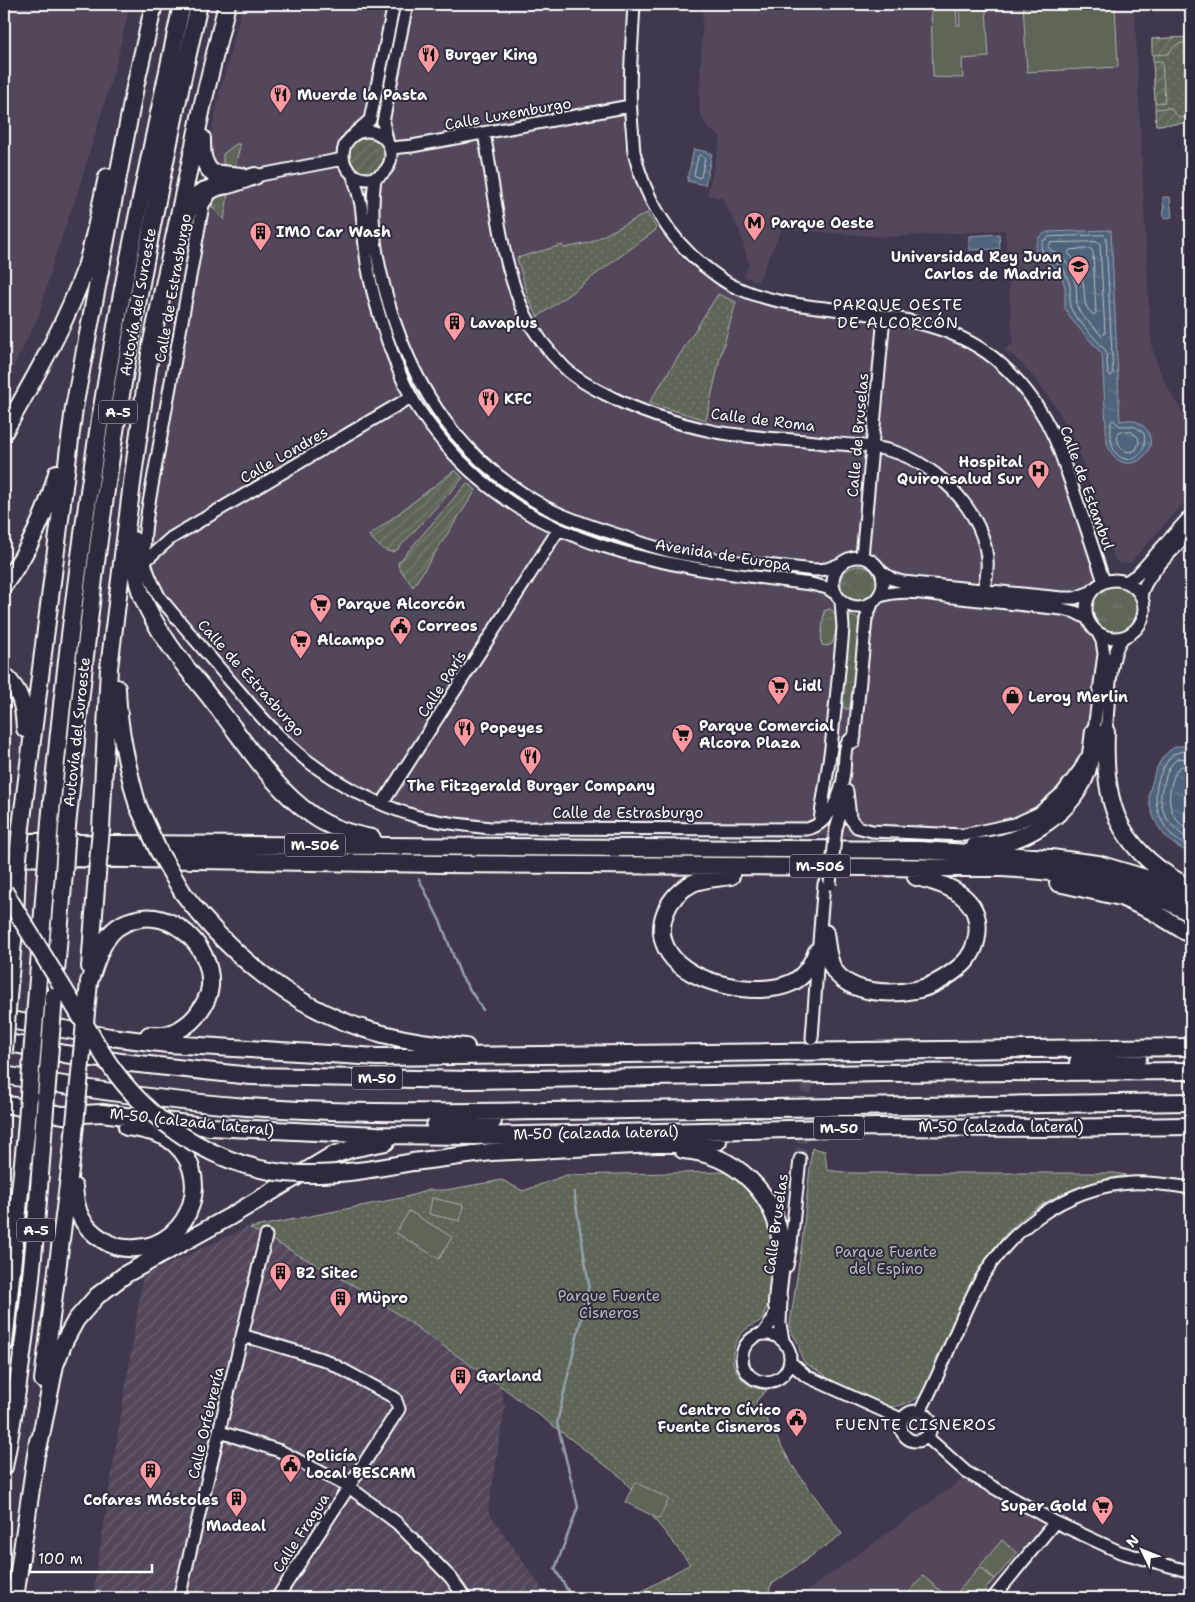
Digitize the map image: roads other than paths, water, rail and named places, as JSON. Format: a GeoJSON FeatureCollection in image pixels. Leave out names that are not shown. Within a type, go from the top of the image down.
{"type":"FeatureCollection","features":[{"type":"Feature","properties":{"kind":"highway"},"geometry":{"type":"LineString","coordinates":[[4,1051],[16,918],[17,868],[21,827],[74,408],[135,87],[154,4]]}},
{"type":"Feature","properties":{"kind":"highway","name":"Autovía del Suroeste"},"geometry":{"type":"LineString","coordinates":[[4,1344],[26,1134],[50,822],[69,648],[96,446],[130,254],[182,4]]}},
{"type":"Feature","properties":{"kind":"highway","name":"Autovía del Suroeste"},"geometry":{"type":"LineString","coordinates":[[4,1467],[27,1324],[37,1225],[67,826],[97,555],[122,390],[150,230],[199,4]]}},
{"type":"Feature","properties":{"kind":"highway"},"geometry":{"type":"LineString","coordinates":[[15,1598],[36,1452],[46,1350],[72,1154],[89,982],[90,950],[101,829],[109,668],[132,482],[151,346],[227,4]]}},
{"type":"Feature","properties":{"kind":"highway"},"geometry":{"type":"LineString","coordinates":[[4,432],[41,367],[69,310],[86,266],[114,148],[135,87]]}},
{"type":"Feature","properties":{"kind":"highway"},"geometry":{"type":"LineString","coordinates":[[204,103],[202,156],[205,166],[212,173],[255,176]]}},
{"type":"Feature","properties":{"kind":"highway"},"geometry":{"type":"LineString","coordinates":[[167,275],[180,245],[188,209],[198,195],[209,188],[255,176]]}},
{"type":"Feature","properties":{"kind":"highway"},"geometry":{"type":"LineString","coordinates":[[4,585],[32,542],[51,497],[74,408]]}},
{"type":"Feature","properties":{"kind":"highway"},"geometry":{"type":"LineString","coordinates":[[132,482],[133,557],[136,579],[150,614],[168,642],[282,790],[313,816],[353,835],[375,838],[472,841],[511,846]]}},
{"type":"Feature","properties":{"kind":"highway"},"geometry":{"type":"LineString","coordinates":[[116,613],[117,690],[121,734],[128,771],[138,806],[159,852],[204,921],[230,948],[261,974],[295,998],[336,1018],[381,1034],[423,1043],[474,1048],[637,1048],[680,1053]]}},
{"type":"Feature","properties":{"kind":"highway"},"geometry":{"type":"LineString","coordinates":[[4,675],[13,684],[24,709],[25,733],[29,755]]}},
{"type":"Feature","properties":{"kind":"highway"},"geometry":{"type":"LineString","coordinates":[[919,850],[941,846],[984,846],[1008,841],[1044,825],[1068,803],[1084,778],[1100,732]]}},
{"type":"Feature","properties":{"kind":"highway"},"geometry":{"type":"LineString","coordinates":[[1100,732],[1109,792],[1118,821],[1135,848],[1158,870],[1191,890]]}},
{"type":"Feature","properties":{"kind":"highway","name":"M-506"},"geometry":{"type":"LineString","coordinates":[[4,841],[118,844],[511,846],[848,851],[919,850],[1051,858],[1098,864],[1152,880],[1191,899]]}},
{"type":"Feature","properties":{"kind":"highway","name":"M-506"},"geometry":{"type":"LineString","coordinates":[[4,857],[442,864],[927,867],[1050,871],[1107,880],[1146,892],[1191,914]]}},
{"type":"Feature","properties":{"kind":"highway"},"geometry":{"type":"LineString","coordinates":[[442,864],[545,870],[731,876],[953,877],[1056,883],[1116,895],[1155,906],[1191,924]]}},
{"type":"Feature","properties":{"kind":"highway"},"geometry":{"type":"LineString","coordinates":[[731,876],[695,882],[678,892],[666,907],[663,921],[663,937],[669,953],[683,967],[705,979],[730,988],[750,990],[774,989],[792,983],[806,972],[817,951]]}},
{"type":"Feature","properties":{"kind":"highway"},"geometry":{"type":"LineString","coordinates":[[825,933],[827,951],[834,970],[840,977],[858,988],[885,993],[916,990],[942,980],[963,964],[976,946],[979,924],[973,908],[959,892],[940,882],[916,877]]}},
{"type":"Feature","properties":{"kind":"highway"},"geometry":{"type":"LineString","coordinates":[[4,891],[114,1070],[145,1106],[173,1130],[198,1146],[228,1160],[257,1168],[299,1174],[352,1173],[413,1162],[491,1152],[686,1142],[1045,1128]]}},
{"type":"Feature","properties":{"kind":"highway"},"geometry":{"type":"LineString","coordinates":[[1116,895],[1152,911],[1191,935]]}},
{"type":"Feature","properties":{"kind":"highway"},"geometry":{"type":"LineString","coordinates":[[89,982],[105,940],[120,925],[140,918],[155,917],[167,920],[179,927],[193,940],[206,962],[210,985],[206,1003],[191,1022],[169,1034],[110,1037]]}},
{"type":"Feature","properties":{"kind":"highway"},"geometry":{"type":"LineString","coordinates":[[4,980],[8,997]]}},
{"type":"Feature","properties":{"kind":"highway"},"geometry":{"type":"LineString","coordinates":[[4,1019],[110,1037],[178,1045],[377,1056],[1191,1048]]}},
{"type":"Feature","properties":{"kind":"highway","name":"M-50"},"geometry":{"type":"LineString","coordinates":[[4,1042],[65,1054],[121,1062],[251,1076],[470,1080],[1191,1071]]}},
{"type":"Feature","properties":{"kind":"highway"},"geometry":{"type":"LineString","coordinates":[[984,1073],[1037,1066],[1191,1054]]}},
{"type":"Feature","properties":{"kind":"highway","name":"M-50"},"geometry":{"type":"LineString","coordinates":[[4,1075],[102,1092],[248,1107],[380,1112],[1191,1102]]}},
{"type":"Feature","properties":{"kind":"highway"},"geometry":{"type":"LineString","coordinates":[[4,1097],[102,1113]]}},
{"type":"Feature","properties":{"kind":"highway","name":"M-50 (calzada lateral)"},"geometry":{"type":"LineString","coordinates":[[4,1104],[63,1115],[102,1113],[210,1127],[334,1134],[475,1136],[886,1127],[1045,1128],[1191,1126]]}},
{"type":"Feature","properties":{"kind":"highway","name":"M-50"},"geometry":{"type":"LineString","coordinates":[[334,1134],[548,1118],[594,1110]]}},
{"type":"Feature","properties":{"kind":"highway"},"geometry":{"type":"LineString","coordinates":[[63,1115],[154,1132],[167,1138],[182,1151],[192,1169],[195,1189],[188,1213],[180,1227],[164,1240],[144,1248],[126,1248],[110,1244],[96,1236],[82,1221],[75,1203],[72,1154]]}},
{"type":"Feature","properties":{"kind":"highway"},"geometry":{"type":"LineString","coordinates":[[36,1452],[40,1441],[55,1365],[64,1342],[76,1320],[97,1296],[126,1274],[230,1216],[331,1156],[372,1144],[475,1136]]}},
{"type":"Feature","properties":{"kind":"highway"},"geometry":{"type":"LineString","coordinates":[[491,1152],[519,1154],[668,1148],[695,1151],[716,1157],[732,1165],[760,1189],[772,1209],[781,1246],[777,1290],[780,1300]]}},
{"type":"Feature","properties":{"kind":"street"},"geometry":{"type":"LineString","coordinates":[[394,4],[370,120],[345,144],[342,159],[353,176],[364,179],[375,178],[387,169],[390,163],[383,122],[407,4]]}},
{"type":"Feature","properties":{"kind":"street","name":"Calle de Estambul"},"geometry":{"type":"LineString","coordinates":[[634,4],[630,106],[634,152],[649,196],[678,242],[694,258],[728,284],[742,290],[778,302],[884,316],[924,324],[957,336],[1002,364],[1028,393],[1054,436],[1104,582]]}},
{"type":"Feature","properties":{"kind":"street","name":"Calle Luxemburgo"},"geometry":{"type":"LineString","coordinates":[[388,144],[412,146],[630,106]]}},
{"type":"Feature","properties":{"kind":"street"},"geometry":{"type":"LineString","coordinates":[[355,133],[369,130],[376,132],[388,144]]}},
{"type":"Feature","properties":{"kind":"street","name":"Calle de Roma"},"geometry":{"type":"LineString","coordinates":[[484,134],[501,234],[517,296],[527,318],[564,368],[591,387],[631,408],[688,425],[716,432],[872,448],[898,453],[930,470],[949,486],[975,519],[986,546],[986,575],[983,589]]}},
{"type":"Feature","properties":{"kind":"street"},"geometry":{"type":"LineString","coordinates":[[255,176],[342,159]]}},
{"type":"Feature","properties":{"kind":"street","name":"Avenida de Europa"},"geometry":{"type":"LineString","coordinates":[[353,176],[360,204],[364,243],[372,287],[391,352],[411,397],[431,427],[460,462],[473,474],[520,509],[542,522],[611,549],[700,570],[811,584],[826,588],[838,598]]}},
{"type":"Feature","properties":{"kind":"street","name":"Avenida de Europa"},"geometry":{"type":"LineString","coordinates":[[375,178],[372,202],[380,269],[402,342],[417,376],[442,419],[463,444],[483,463],[514,487],[548,508],[582,523],[648,545],[697,556],[814,570],[827,569],[843,562]]}},
{"type":"Feature","properties":{"kind":"street","name":"Calle de Estrasburgo"},"geometry":{"type":"LineString","coordinates":[[230,184],[211,193],[203,205],[150,498],[145,534],[145,561],[160,598],[282,738],[329,776],[357,792],[382,804],[416,816],[443,822],[490,828],[787,829],[810,828],[820,822]]}},
{"type":"Feature","properties":{"kind":"street","name":"Calle de Bruselas"},"geometry":{"type":"LineString","coordinates":[[862,557],[884,316]]}},
{"type":"Feature","properties":{"kind":"street","name":"Calle Londres"},"geometry":{"type":"LineString","coordinates":[[145,561],[171,538],[411,397]]}},
{"type":"Feature","properties":{"kind":"street"},"geometry":{"type":"LineString","coordinates":[[1126,582],[1138,574],[1191,516]]}},
{"type":"Feature","properties":{"kind":"street","name":"Calle París"},"geometry":{"type":"LineString","coordinates":[[382,804],[559,529]]}},
{"type":"Feature","properties":{"kind":"street"},"geometry":{"type":"LineString","coordinates":[[1091,592],[1086,604],[1087,618],[1091,626],[1105,637],[1114,639],[1123,638],[1131,634],[1142,621],[1144,613],[1142,596],[1145,583],[1191,531]]}},
{"type":"Feature","properties":{"kind":"street"},"geometry":{"type":"LineString","coordinates":[[145,534],[160,541],[171,538]]}},
{"type":"Feature","properties":{"kind":"street"},"geometry":{"type":"LineString","coordinates":[[820,822],[831,748],[843,627],[838,598],[833,586],[837,569],[843,562],[855,557],[862,557],[877,565],[882,572],[892,579],[903,582],[1062,598],[1075,598],[1091,592],[1104,582],[1119,580],[1132,585],[1142,596]]}},
{"type":"Feature","properties":{"kind":"street"},"geometry":{"type":"LineString","coordinates":[[833,829],[847,791],[855,734],[866,619],[883,588],[882,572]]}},
{"type":"Feature","properties":{"kind":"street"},"geometry":{"type":"LineString","coordinates":[[838,598],[853,607],[860,608],[890,593],[901,592],[1062,609],[1075,612],[1087,618]]}},
{"type":"Feature","properties":{"kind":"street"},"geometry":{"type":"LineString","coordinates":[[1098,633],[1102,641],[1104,654],[1100,732]]}},
{"type":"Feature","properties":{"kind":"street"},"geometry":{"type":"LineString","coordinates":[[847,791],[852,822],[857,828],[872,831],[963,836],[1015,824],[1039,813],[1062,794],[1080,769],[1100,732],[1114,656],[1116,648],[1123,638]]}},
{"type":"Feature","properties":{"kind":"street"},"geometry":{"type":"LineString","coordinates":[[835,706],[846,714],[857,708]]}},
{"type":"Feature","properties":{"kind":"street"},"geometry":{"type":"LineString","coordinates":[[833,728],[844,723],[850,724],[855,734]]}},
{"type":"Feature","properties":{"kind":"street"},"geometry":{"type":"LineString","coordinates":[[820,822],[832,808],[840,791],[847,745],[855,734]]}},
{"type":"Feature","properties":{"kind":"street"},"geometry":{"type":"LineString","coordinates":[[812,1038],[817,951],[833,829],[831,748]]}},
{"type":"Feature","properties":{"kind":"street"},"geometry":{"type":"LineString","coordinates":[[817,976],[825,933],[827,884]]}},
{"type":"Feature","properties":{"kind":"street","name":"Calle Bruselas"},"geometry":{"type":"LineString","coordinates":[[763,1334],[772,1321],[780,1300],[791,1244],[800,1159]]}},
{"type":"Feature","properties":{"kind":"street"},"geometry":{"type":"LineString","coordinates":[[920,1411],[931,1391],[975,1290],[994,1258],[1007,1242],[1038,1216],[1069,1199],[1104,1187],[1153,1183],[1191,1188]]}},
{"type":"Feature","properties":{"kind":"street","name":"Calle Orfebrería"},"geometry":{"type":"LineString","coordinates":[[178,1598],[220,1432],[266,1236]]}},
{"type":"Feature","properties":{"kind":"street","name":"Calle Bruselas"},"geometry":{"type":"LineString","coordinates":[[780,1300],[780,1324],[783,1340]]}},
{"type":"Feature","properties":{"kind":"street"},"geometry":{"type":"LineString","coordinates":[[782,1377],[790,1362],[789,1350],[783,1340],[774,1335],[763,1334],[751,1338],[742,1355],[744,1368],[752,1378],[763,1382],[770,1382],[792,1375],[806,1376]]}},
{"type":"Feature","properties":{"kind":"street","name":"Calle Fragua"},"geometry":{"type":"LineString","coordinates":[[240,1342],[248,1337],[325,1360],[395,1398],[399,1409],[277,1598]]}},
{"type":"Feature","properties":{"kind":"street"},"geometry":{"type":"LineString","coordinates":[[790,1362],[806,1376],[902,1419]]}},
{"type":"Feature","properties":{"kind":"street"},"geometry":{"type":"LineString","coordinates":[[920,1411],[928,1416],[931,1422],[927,1437],[918,1441],[908,1440],[901,1432],[902,1419],[908,1412],[920,1411]]}},
{"type":"Feature","properties":{"kind":"street"},"geometry":{"type":"LineString","coordinates":[[220,1432],[280,1451],[349,1487],[397,1523],[451,1578],[465,1598]]}},
{"type":"Feature","properties":{"kind":"street"},"geometry":{"type":"LineString","coordinates":[[927,1437],[966,1472],[1056,1522],[1120,1552],[1191,1572]]}},
{"type":"Feature","properties":{"kind":"street"},"geometry":{"type":"LineString","coordinates":[[993,1598],[1056,1522]]}},
{"type":"Feature","properties":{"kind":"water"},"geometry":{"type":"Polygon","coordinates":[[[694,149],[712,153],[705,185],[687,181],[694,149]]]}},
{"type":"Feature","properties":{"kind":"water"},"geometry":{"type":"Polygon","coordinates":[[[1163,197],[1170,197],[1172,217],[1164,218],[1163,197]]]}},
{"type":"Feature","properties":{"kind":"water"},"geometry":{"type":"Polygon","coordinates":[[[1111,230],[1120,421],[1130,420],[1137,422],[1145,428],[1150,437],[1150,446],[1146,454],[1139,460],[1131,463],[1122,462],[1114,456],[1107,443],[1102,354],[1071,319],[1065,308],[1065,287],[1060,271],[1041,258],[1035,249],[1039,237],[1047,232],[1111,230]]]}},
{"type":"Feature","properties":{"kind":"water"},"geometry":{"type":"Polygon","coordinates":[[[999,234],[1000,249],[969,250],[969,236],[999,234]]]}},
{"type":"Feature","properties":{"kind":"water"},"geometry":{"type":"Polygon","coordinates":[[[1177,746],[1186,746],[1191,750],[1191,854],[1173,844],[1162,832],[1152,814],[1149,801],[1149,792],[1154,775],[1162,758],[1177,746]]]}},
{"type":"Feature","properties":{"kind":"waterway"},"geometry":{"type":"LineString","coordinates":[[419,879],[441,923],[461,976],[483,1010]]}},
{"type":"Feature","properties":{"kind":"waterway"},"geometry":{"type":"LineString","coordinates":[[571,1596],[555,1569],[578,1507],[557,1423],[589,1285],[574,1192]]}},
{"type":"Feature","properties":{"kind":"tunnel"},"geometry":{"type":"LineString","coordinates":[[800,1159],[811,1044]]}},
{"type":"Feature","properties":{"kind":"place","name":"Burger King"},"geometry":{"type":"Point","coordinates":[429,74]}},
{"type":"Feature","properties":{"kind":"place","name":"Muerde la Pasta"},"geometry":{"type":"Point","coordinates":[281,114]}},
{"type":"Feature","properties":{"kind":"place","name":"Parque Oeste"},"geometry":{"type":"Point","coordinates":[755,242]}},
{"type":"Feature","properties":{"kind":"place","name":"IMO Car Wash"},"geometry":{"type":"Point","coordinates":[260,251]}},
{"type":"Feature","properties":{"kind":"place","name":"Universidad Rey Juan Carlos de Madrid"},"geometry":{"type":"Point","coordinates":[1078,285]}},
{"type":"Feature","properties":{"kind":"place","name":"Lavaplus"},"geometry":{"type":"Point","coordinates":[454,342]}},
{"type":"Feature","properties":{"kind":"place","name":"KFC"},"geometry":{"type":"Point","coordinates":[488,418]}},
{"type":"Feature","properties":{"kind":"place","name":"Hospital Quironsalud Sur"},"geometry":{"type":"Point","coordinates":[1039,490]}},
{"type":"Feature","properties":{"kind":"place","name":"Parque Alcorcón"},"geometry":{"type":"Point","coordinates":[321,623]}},
{"type":"Feature","properties":{"kind":"place","name":"Correos"},"geometry":{"type":"Point","coordinates":[401,645]}},
{"type":"Feature","properties":{"kind":"place","name":"Alcampo"},"geometry":{"type":"Point","coordinates":[301,659]}},
{"type":"Feature","properties":{"kind":"place","name":"Lidl"},"geometry":{"type":"Point","coordinates":[778,705]}},
{"type":"Feature","properties":{"kind":"place","name":"Leroy Merlin"},"geometry":{"type":"Point","coordinates":[1012,716]}},
{"type":"Feature","properties":{"kind":"place","name":"Popeyes"},"geometry":{"type":"Point","coordinates":[464,747]}},
{"type":"Feature","properties":{"kind":"place","name":"Parque Comercial Alcora Plaza"},"geometry":{"type":"Point","coordinates":[683,754]}},
{"type":"Feature","properties":{"kind":"place","name":"The Fitzgerald Burger Company"},"geometry":{"type":"Point","coordinates":[531,776]}},
{"type":"Feature","properties":{"kind":"place","name":"B2 Sitec"},"geometry":{"type":"Point","coordinates":[280,1292]}},
{"type":"Feature","properties":{"kind":"place","name":"Müpro"},"geometry":{"type":"Point","coordinates":[341,1317]}},
{"type":"Feature","properties":{"kind":"place","name":"Garland"},"geometry":{"type":"Point","coordinates":[460,1395]}},
{"type":"Feature","properties":{"kind":"place","name":"Centro Cívico Fuente Cisneros"},"geometry":{"type":"Point","coordinates":[797,1438]}},
{"type":"Feature","properties":{"kind":"place","name":"Policía Local BESCAM"},"geometry":{"type":"Point","coordinates":[290,1484]}},
{"type":"Feature","properties":{"kind":"place","name":"Cofares Móstoles"},"geometry":{"type":"Point","coordinates":[151,1490]}},
{"type":"Feature","properties":{"kind":"place","name":"Madeal"},"geometry":{"type":"Point","coordinates":[236,1517]}},
{"type":"Feature","properties":{"kind":"place","name":"Super Gold"},"geometry":{"type":"Point","coordinates":[1103,1525]}},
{"type":"Feature","properties":{"kind":"district","name":"PARQUE OESTE DE ALCORCÓN"},"geometry":{"type":"Point","coordinates":[898,313]}},
{"type":"Feature","properties":{"kind":"district","name":"FUENTE CISNEROS"},"geometry":{"type":"Point","coordinates":[916,1424]}},
{"type":"Feature","properties":{"kind":"park label","name":"Parque Fuente del Espino"},"geometry":{"type":"Point","coordinates":[886,1260]}},
{"type":"Feature","properties":{"kind":"park label","name":"Parque Fuente Cisneros"},"geometry":{"type":"Point","coordinates":[609,1304]}}]}
